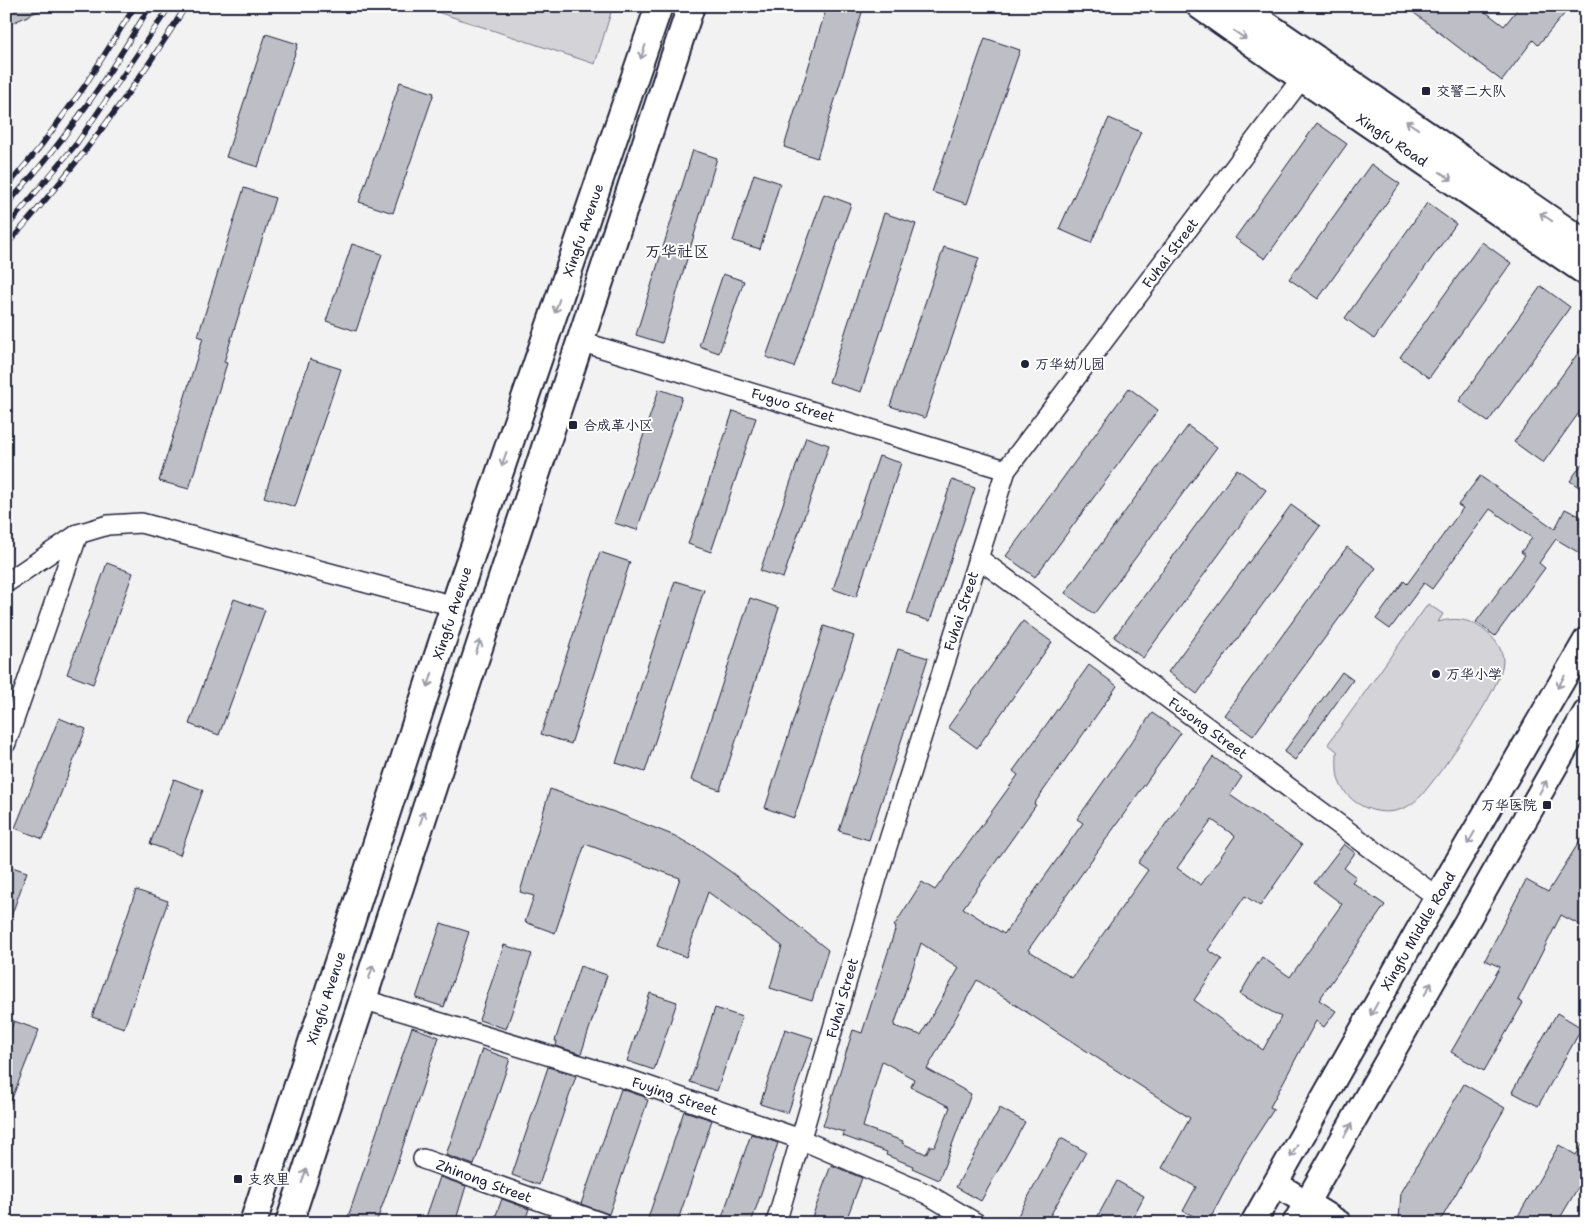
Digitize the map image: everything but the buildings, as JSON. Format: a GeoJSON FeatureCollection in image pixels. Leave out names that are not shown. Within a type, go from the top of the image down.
{"type":"FeatureCollection","features":[{"type":"Feature","properties":{"kind":"main road","name":"Xingfu Avenue"},"geometry":{"type":"LineString","coordinates":[[253,1223],[454,606],[659,6]]}},
{"type":"Feature","properties":{"kind":"main road"},"geometry":{"type":"LineString","coordinates":[[288,1223],[691,6]]}},
{"type":"Feature","properties":{"kind":"main road","name":"Xingfu Road"},"geometry":{"type":"LineString","coordinates":[[1200,6],[1586,272]]}},
{"type":"Feature","properties":{"kind":"main road","name":"Xingfu Road"},"geometry":{"type":"LineString","coordinates":[[1239,6],[1586,244]]}},
{"type":"Feature","properties":{"kind":"street","name":"Fuhai Street"},"geometry":{"type":"LineString","coordinates":[[776,1223],[877,878],[1006,470],[1302,78]]}},
{"type":"Feature","properties":{"kind":"street","name":"Fuguo Street"},"geometry":{"type":"LineString","coordinates":[[579,341],[1006,470]]}},
{"type":"Feature","properties":{"kind":"street"},"geometry":{"type":"LineString","coordinates":[[6,583],[78,534],[108,525],[141,523],[454,606]]}},
{"type":"Feature","properties":{"kind":"street"},"geometry":{"type":"LineString","coordinates":[[6,744],[78,534]]}},
{"type":"Feature","properties":{"kind":"street","name":"Fusong Street"},"geometry":{"type":"LineString","coordinates":[[978,558],[1437,897]]}},
{"type":"Feature","properties":{"kind":"street","name":"Xingfu Middle Road"},"geometry":{"type":"LineString","coordinates":[[1257,1216],[1437,897],[1586,640]]}},
{"type":"Feature","properties":{"kind":"street"},"geometry":{"type":"LineString","coordinates":[[1300,1213],[1586,712]]}},
{"type":"Feature","properties":{"kind":"street","name":"Fuying Street"},"geometry":{"type":"LineString","coordinates":[[362,999],[633,1081],[800,1139],[927,1194],[976,1223]]}},
{"type":"Feature","properties":{"kind":"street","name":"Zhinong Street"},"geometry":{"type":"LineString","coordinates":[[423,1159],[602,1223]]}},
{"type":"Feature","properties":{"kind":"street"},"geometry":{"type":"LineString","coordinates":[[1276,1184],[1300,1213],[1339,1223]]}},
{"type":"Feature","properties":{"kind":"street"},"geometry":{"type":"LineString","coordinates":[[1257,1216],[1282,1223]]}},
{"type":"Feature","properties":{"kind":"shaded area"},"geometry":{"type":"Polygon","coordinates":[[[419,6],[613,6],[595,64],[419,6]]]}},
{"type":"Feature","properties":{"kind":"shaded area"},"geometry":{"type":"Polygon","coordinates":[[[1428,604],[1443,614],[1438,622],[1457,619],[1468,621],[1491,636],[1500,648],[1503,656],[1500,673],[1493,690],[1469,730],[1421,796],[1412,804],[1402,809],[1383,812],[1374,810],[1357,803],[1343,789],[1337,774],[1337,751],[1328,744],[1428,604]]]}},
{"type":"Feature","properties":{"kind":"railway"},"geometry":{"type":"LineString","coordinates":[[6,188],[40,147],[84,87],[135,6]]}},
{"type":"Feature","properties":{"kind":"railway"},"geometry":{"type":"LineString","coordinates":[[6,206],[46,160],[91,100],[150,6]]}},
{"type":"Feature","properties":{"kind":"railway"},"geometry":{"type":"LineString","coordinates":[[6,228],[77,143],[170,6]]}},
{"type":"Feature","properties":{"kind":"railway"},"geometry":{"type":"LineString","coordinates":[[6,246],[55,189],[124,100],[186,6]]}},
{"type":"Feature","properties":{"kind":"place","name":"交警二大队"},"geometry":{"type":"Point","coordinates":[1426,91]}},
{"type":"Feature","properties":{"kind":"place","name":"万华幼儿园"},"geometry":{"type":"Point","coordinates":[1025,364]}},
{"type":"Feature","properties":{"kind":"place","name":"合成革小区"},"geometry":{"type":"Point","coordinates":[573,425]}},
{"type":"Feature","properties":{"kind":"place","name":"万华小学"},"geometry":{"type":"Point","coordinates":[1436,674]}},
{"type":"Feature","properties":{"kind":"place","name":"万华医院"},"geometry":{"type":"Point","coordinates":[1547,805]}},
{"type":"Feature","properties":{"kind":"place","name":"支农里"},"geometry":{"type":"Point","coordinates":[238,1179]}},
{"type":"Feature","properties":{"kind":"district","name":"万华社区"},"geometry":{"type":"Point","coordinates":[677,251]}}]}
